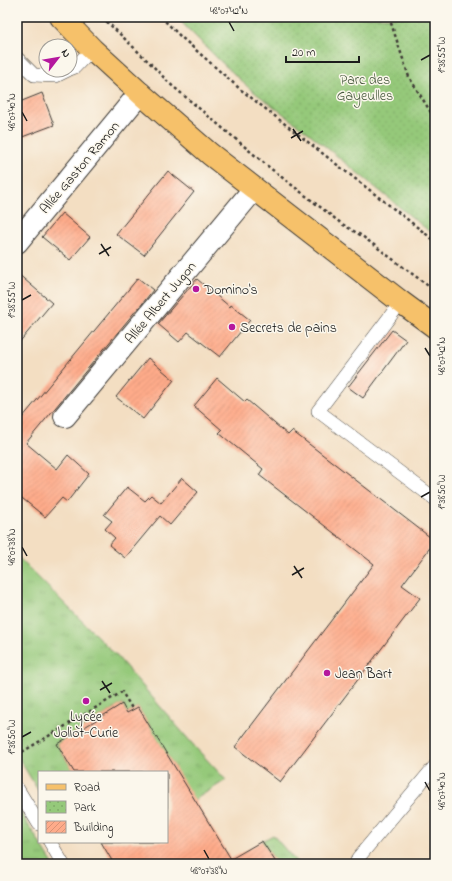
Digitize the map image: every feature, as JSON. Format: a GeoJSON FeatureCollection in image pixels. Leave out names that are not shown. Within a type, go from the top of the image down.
{"type":"FeatureCollection","features":[{"type":"Feature","properties":{"kind":"main road"},"geometry":{"type":"LineString","coordinates":[[61,17],[92,49],[210,154],[400,302],[435,327]]}},
{"type":"Feature","properties":{"kind":"street","name":"Allée Gaston Ramon"},"geometry":{"type":"LineString","coordinates":[[17,242],[140,93]]}},
{"type":"Feature","properties":{"kind":"street","name":"Allée Albert Jugon"},"geometry":{"type":"LineString","coordinates":[[65,416],[254,189]]}},
{"type":"Feature","properties":{"kind":"lane"},"geometry":{"type":"LineString","coordinates":[[78,64],[92,49]]}},
{"type":"Feature","properties":{"kind":"lane"},"geometry":{"type":"LineString","coordinates":[[17,58],[34,75],[38,75]]}},
{"type":"Feature","properties":{"kind":"lane"},"geometry":{"type":"LineString","coordinates":[[400,302],[318,411],[435,499]]}},
{"type":"Feature","properties":{"kind":"lane"},"geometry":{"type":"LineString","coordinates":[[356,864],[358,858],[435,766]]}},
{"type":"Feature","properties":{"kind":"lane"},"geometry":{"type":"LineString","coordinates":[[17,788],[38,822]]}},
{"type":"Feature","properties":{"kind":"lane"},"geometry":{"type":"LineString","coordinates":[[51,843],[64,864]]}},
{"type":"Feature","properties":{"kind":"path"},"geometry":{"type":"LineString","coordinates":[[102,17],[169,83],[270,168],[342,224],[362,236],[435,291]]}},
{"type":"Feature","properties":{"kind":"path"},"geometry":{"type":"LineString","coordinates":[[161,17],[180,36],[240,89],[435,241]]}},
{"type":"Feature","properties":{"kind":"path"},"geometry":{"type":"LineString","coordinates":[[389,17],[409,77],[435,118]]}},
{"type":"Feature","properties":{"kind":"path"},"geometry":{"type":"LineString","coordinates":[[17,755],[122,692],[133,710]]}},
{"type":"Feature","properties":{"kind":"green space","name":"Parc des Gayeulles"},"geometry":{"type":"Polygon","coordinates":[[[176,17],[435,17],[435,236],[310,134],[249,88],[176,17]]]}},
{"type":"Feature","properties":{"kind":"green space"},"geometry":{"type":"Polygon","coordinates":[[[17,556],[115,654],[196,748],[226,780],[194,800],[138,707],[127,713],[122,704],[57,744],[73,771],[38,771],[38,790],[17,755],[17,556]]]}},
{"type":"Feature","properties":{"kind":"green space"},"geometry":{"type":"Polygon","coordinates":[[[17,807],[38,840],[38,843],[40,843],[53,864],[17,864],[17,807]]]}},
{"type":"Feature","properties":{"kind":"green space"},"geometry":{"type":"Polygon","coordinates":[[[273,835],[298,864],[277,864],[262,841],[273,835]]]}},
{"type":"Feature","properties":{"kind":"building"},"geometry":{"type":"Polygon","coordinates":[[[42,93],[54,125],[17,139],[17,103],[42,93]]]}},
{"type":"Feature","properties":{"kind":"building"},"geometry":{"type":"Polygon","coordinates":[[[168,171],[194,192],[144,255],[116,234],[168,171]]]}},
{"type":"Feature","properties":{"kind":"building"},"geometry":{"type":"Polygon","coordinates":[[[62,213],[90,237],[70,260],[42,237],[62,213]]]}},
{"type":"Feature","properties":{"kind":"building"},"geometry":{"type":"Polygon","coordinates":[[[17,273],[52,303],[17,345],[17,273]]]}},
{"type":"Feature","properties":{"kind":"building"},"geometry":{"type":"Polygon","coordinates":[[[138,278],[153,290],[26,443],[57,469],[68,455],[89,474],[67,502],[62,498],[45,517],[17,494],[17,424],[138,278]]]}},
{"type":"Feature","properties":{"kind":"building"},"geometry":{"type":"Polygon","coordinates":[[[197,279],[230,307],[231,305],[250,320],[220,357],[188,332],[179,342],[158,324],[197,279]]]}},
{"type":"Feature","properties":{"kind":"building"},"geometry":{"type":"Polygon","coordinates":[[[392,330],[406,340],[363,398],[348,387],[392,330]]]}},
{"type":"Feature","properties":{"kind":"building"},"geometry":{"type":"Polygon","coordinates":[[[148,358],[174,380],[143,419],[116,397],[148,358]]]}},
{"type":"Feature","properties":{"kind":"building","name":"Jean Bart"},"geometry":{"type":"Polygon","coordinates":[[[217,378],[245,402],[247,400],[288,435],[292,431],[435,541],[402,585],[420,598],[280,782],[235,747],[374,564],[259,475],[263,469],[219,433],[222,430],[194,406],[217,378]]]}},
{"type":"Feature","properties":{"kind":"building"},"geometry":{"type":"Polygon","coordinates":[[[182,478],[198,492],[170,525],[160,516],[125,558],[109,545],[115,538],[105,529],[112,521],[104,515],[127,487],[145,501],[151,495],[161,503],[182,478]]]}},
{"type":"Feature","properties":{"kind":"building"},"geometry":{"type":"Polygon","coordinates":[[[122,704],[127,713],[138,707],[231,859],[262,841],[277,864],[114,864],[102,843],[168,843],[168,771],[73,771],[57,744],[122,704]]]}},
{"type":"Feature","properties":{"kind":"place","name":"Domino's"},"geometry":{"type":"Point","coordinates":[196,289]}},
{"type":"Feature","properties":{"kind":"place","name":"Secrets de pains"},"geometry":{"type":"Point","coordinates":[232,327]}},
{"type":"Feature","properties":{"kind":"place","name":"Jean Bart"},"geometry":{"type":"Point","coordinates":[327,673]}},
{"type":"Feature","properties":{"kind":"place","name":"Lycée Joliot-Curie"},"geometry":{"type":"Point","coordinates":[86,701]}}]}
